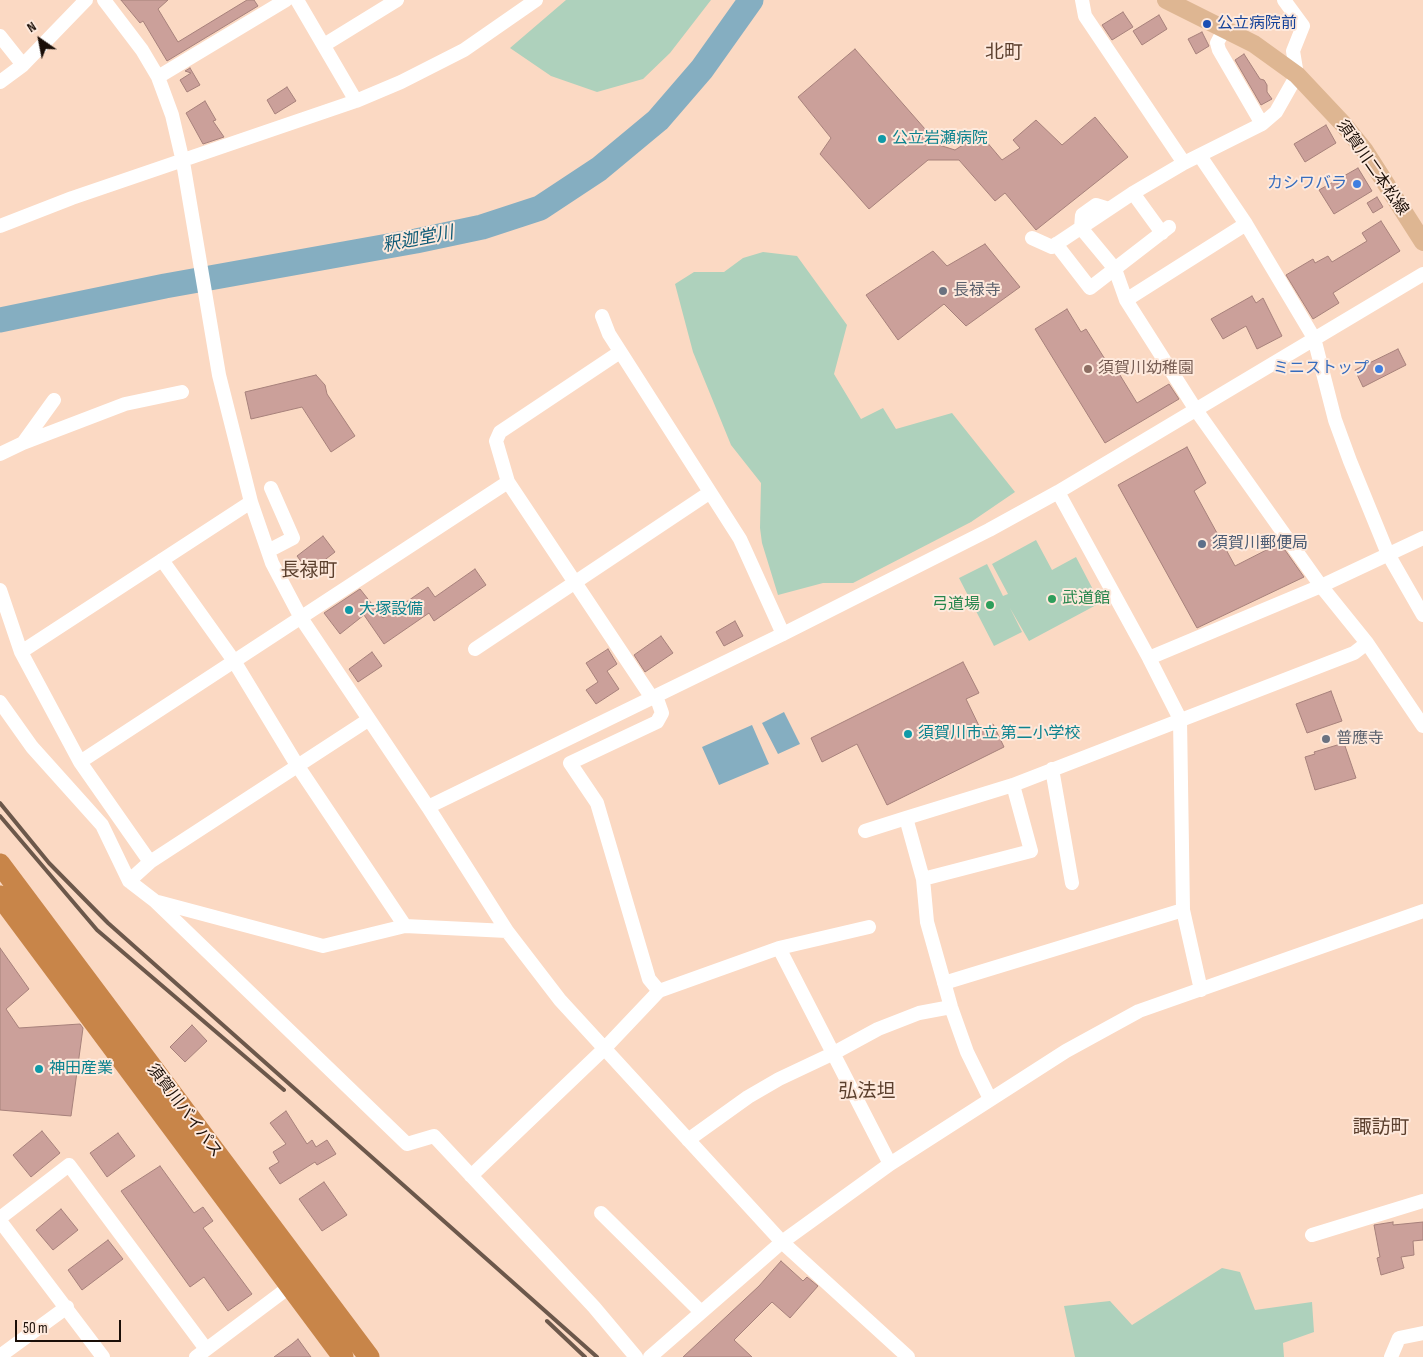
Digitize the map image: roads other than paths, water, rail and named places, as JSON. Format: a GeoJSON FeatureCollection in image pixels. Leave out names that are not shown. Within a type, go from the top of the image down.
{"type":"FeatureCollection","features":[{"type":"Feature","properties":{"kind":"highway","name":"須賀川バイパス"},"geometry":{"type":"LineString","coordinates":[[0,864],[298,1280],[343,1357]]}},
{"type":"Feature","properties":{"kind":"highway","name":"須賀川バイパス"},"geometry":{"type":"LineString","coordinates":[[0,896],[298,1280],[369,1357]]}},
{"type":"Feature","properties":{"kind":"main road","name":"須賀川二本松線"},"geometry":{"type":"LineString","coordinates":[[1166,0],[1254,44],[1297,75],[1344,125],[1364,151],[1423,242]]}},
{"type":"Feature","properties":{"kind":"street"},"geometry":{"type":"LineString","coordinates":[[0,82],[23,65],[86,0]]}},
{"type":"Feature","properties":{"kind":"street"},"geometry":{"type":"LineString","coordinates":[[104,0],[142,50],[158,77],[172,115],[183,162],[219,375],[251,502],[268,551],[301,618],[428,807],[507,932],[560,1000],[782,1242],[908,1357]]}},
{"type":"Feature","properties":{"kind":"street"},"geometry":{"type":"LineString","coordinates":[[158,77],[286,0]]}},
{"type":"Feature","properties":{"kind":"street"},"geometry":{"type":"LineString","coordinates":[[296,0],[356,101]]}},
{"type":"Feature","properties":{"kind":"street"},"geometry":{"type":"LineString","coordinates":[[324,45],[397,0]]}},
{"type":"Feature","properties":{"kind":"street"},"geometry":{"type":"LineString","coordinates":[[0,226],[72,198],[183,162],[356,101],[401,82],[464,50],[536,0]]}},
{"type":"Feature","properties":{"kind":"street"},"geometry":{"type":"LineString","coordinates":[[1082,0],[1085,16],[1184,163]]}},
{"type":"Feature","properties":{"kind":"street"},"geometry":{"type":"LineString","coordinates":[[1032,238],[1052,247],[1133,193],[1184,163],[1262,124],[1276,112],[1297,75],[1293,51],[1303,26],[1284,0]]}},
{"type":"Feature","properties":{"kind":"street"},"geometry":{"type":"LineString","coordinates":[[1225,28],[1217,43],[1219,50],[1262,124]]}},
{"type":"Feature","properties":{"kind":"street"},"geometry":{"type":"LineString","coordinates":[[0,36],[23,65]]}},
{"type":"Feature","properties":{"kind":"street"},"geometry":{"type":"LineString","coordinates":[[1200,156],[1246,224],[1314,338],[1335,420],[1388,554],[1423,615]]}},
{"type":"Feature","properties":{"kind":"street"},"geometry":{"type":"LineString","coordinates":[[1056,244],[1090,288],[1166,230],[1133,193]]}},
{"type":"Feature","properties":{"kind":"street"},"geometry":{"type":"LineString","coordinates":[[1126,300],[1246,224]]}},
{"type":"Feature","properties":{"kind":"street"},"geometry":{"type":"LineString","coordinates":[[1081,228],[1114,269],[1126,300],[1196,410],[1321,586],[1367,643],[1423,726]]}},
{"type":"Feature","properties":{"kind":"street"},"geometry":{"type":"LineString","coordinates":[[428,807],[783,634],[1058,492],[1423,274]]}},
{"type":"Feature","properties":{"kind":"street"},"geometry":{"type":"LineString","coordinates":[[602,316],[609,334],[620,352],[709,493],[740,538],[783,634]]}},
{"type":"Feature","properties":{"kind":"street"},"geometry":{"type":"LineString","coordinates":[[620,352],[500,432],[496,441],[508,482],[654,697],[662,713],[656,722],[570,763],[597,803],[649,978],[659,991]]}},
{"type":"Feature","properties":{"kind":"street"},"geometry":{"type":"LineString","coordinates":[[0,454],[23,443],[125,404],[182,392]]}},
{"type":"Feature","properties":{"kind":"street"},"geometry":{"type":"LineString","coordinates":[[23,443],[54,400]]}},
{"type":"Feature","properties":{"kind":"street"},"geometry":{"type":"LineString","coordinates":[[80,762],[508,482]]}},
{"type":"Feature","properties":{"kind":"street"},"geometry":{"type":"LineString","coordinates":[[268,551],[294,538],[271,488]]}},
{"type":"Feature","properties":{"kind":"street"},"geometry":{"type":"LineString","coordinates":[[1058,492],[1149,658],[1180,719],[1183,910],[1201,990]]}},
{"type":"Feature","properties":{"kind":"street"},"geometry":{"type":"LineString","coordinates":[[476,649],[709,493]]}},
{"type":"Feature","properties":{"kind":"street"},"geometry":{"type":"LineString","coordinates":[[21,652],[251,502]]}},
{"type":"Feature","properties":{"kind":"street"},"geometry":{"type":"LineString","coordinates":[[1149,658],[1321,586],[1423,538]]}},
{"type":"Feature","properties":{"kind":"street"},"geometry":{"type":"LineString","coordinates":[[162,560],[234,661],[297,765],[404,926]]}},
{"type":"Feature","properties":{"kind":"street"},"geometry":{"type":"LineString","coordinates":[[0,590],[21,652],[80,762],[150,862]]}},
{"type":"Feature","properties":{"kind":"street"},"geometry":{"type":"LineString","coordinates":[[865,831],[1013,785],[1354,653],[1367,643]]}},
{"type":"Feature","properties":{"kind":"street"},"geometry":{"type":"LineString","coordinates":[[0,702],[32,747],[102,825],[129,881],[155,901],[407,1144],[434,1136],[594,1307],[636,1357]]}},
{"type":"Feature","properties":{"kind":"street"},"geometry":{"type":"LineString","coordinates":[[129,881],[150,862],[368,720]]}},
{"type":"Feature","properties":{"kind":"street"},"geometry":{"type":"LineString","coordinates":[[1052,770],[1072,883]]}},
{"type":"Feature","properties":{"kind":"street"},"geometry":{"type":"LineString","coordinates":[[923,879],[1032,851],[1013,785]]}},
{"type":"Feature","properties":{"kind":"street"},"geometry":{"type":"LineString","coordinates":[[906,818],[923,879],[926,922],[951,1007],[967,1052],[990,1099]]}},
{"type":"Feature","properties":{"kind":"street"},"geometry":{"type":"LineString","coordinates":[[155,901],[323,946],[404,926],[507,932]]}},
{"type":"Feature","properties":{"kind":"street"},"geometry":{"type":"LineString","coordinates":[[944,983],[1183,910]]}},
{"type":"Feature","properties":{"kind":"street"},"geometry":{"type":"LineString","coordinates":[[650,1357],[782,1242],[890,1164],[1066,1051],[1139,1011],[1423,911]]}},
{"type":"Feature","properties":{"kind":"street"},"geometry":{"type":"LineString","coordinates":[[471,1176],[604,1050],[659,991],[779,948],[869,927]]}},
{"type":"Feature","properties":{"kind":"street"},"geometry":{"type":"LineString","coordinates":[[779,948],[890,1164]]}},
{"type":"Feature","properties":{"kind":"street"},"geometry":{"type":"LineString","coordinates":[[688,1140],[748,1097],[779,1079],[832,1054],[878,1029],[919,1013],[951,1007]]}},
{"type":"Feature","properties":{"kind":"street"},"geometry":{"type":"LineString","coordinates":[[102,1357],[67,1307],[0,1219],[69,1165],[201,1353],[298,1280]]}},
{"type":"Feature","properties":{"kind":"street"},"geometry":{"type":"LineString","coordinates":[[1312,1235],[1423,1201]]}},
{"type":"Feature","properties":{"kind":"street"},"geometry":{"type":"LineString","coordinates":[[601,1213],[701,1312]]}},
{"type":"Feature","properties":{"kind":"street"},"geometry":{"type":"LineString","coordinates":[[0,1356],[67,1307]]}},
{"type":"Feature","properties":{"kind":"street"},"geometry":{"type":"LineString","coordinates":[[1391,1357],[1399,1338],[1423,1333]]}},
{"type":"Feature","properties":{"kind":"water"},"geometry":{"type":"Polygon","coordinates":[[[784,712],[800,744],[778,754],[762,723],[784,712]]]}},
{"type":"Feature","properties":{"kind":"water"},"geometry":{"type":"Polygon","coordinates":[[[752,725],[769,764],[719,785],[702,747],[752,725]]]}},
{"type":"Feature","properties":{"kind":"waterway","name":"釈迦堂川"},"geometry":{"type":"LineString","coordinates":[[0,320],[165,286],[416,241],[482,227],[540,208],[599,169],[658,120],[702,69],[751,0]]}},
{"type":"Feature","properties":{"kind":"railway"},"geometry":{"type":"LineString","coordinates":[[0,803],[49,863],[108,923],[597,1357]]}},
{"type":"Feature","properties":{"kind":"railway"},"geometry":{"type":"LineString","coordinates":[[0,816],[97,930],[284,1090]]}},
{"type":"Feature","properties":{"kind":"railway"},"geometry":{"type":"LineString","coordinates":[[547,1321],[585,1357]]}},
{"type":"Feature","properties":{"kind":"place","name":"公立病院前"},"geometry":{"type":"Point","coordinates":[1207,24]}},
{"type":"Feature","properties":{"kind":"place","name":"公立岩瀬病院"},"geometry":{"type":"Point","coordinates":[882,139]}},
{"type":"Feature","properties":{"kind":"place","name":"カシワバラ"},"geometry":{"type":"Point","coordinates":[1357,184]}},
{"type":"Feature","properties":{"kind":"place","name":"長禄寺"},"geometry":{"type":"Point","coordinates":[943,291]}},
{"type":"Feature","properties":{"kind":"place","name":"須賀川幼稚園"},"geometry":{"type":"Point","coordinates":[1088,369]}},
{"type":"Feature","properties":{"kind":"place","name":"ミニストップ"},"geometry":{"type":"Point","coordinates":[1379,369]}},
{"type":"Feature","properties":{"kind":"place","name":"須賀川郵便局"},"geometry":{"type":"Point","coordinates":[1202,544]}},
{"type":"Feature","properties":{"kind":"place","name":"武道館"},"geometry":{"type":"Point","coordinates":[1052,599]}},
{"type":"Feature","properties":{"kind":"place","name":"弓道場"},"geometry":{"type":"Point","coordinates":[990,605]}},
{"type":"Feature","properties":{"kind":"place","name":"大塚設備"},"geometry":{"type":"Point","coordinates":[349,610]}},
{"type":"Feature","properties":{"kind":"place","name":"須賀川市立 第二小学校"},"geometry":{"type":"Point","coordinates":[908,734]}},
{"type":"Feature","properties":{"kind":"place","name":"普應寺"},"geometry":{"type":"Point","coordinates":[1326,739]}},
{"type":"Feature","properties":{"kind":"place","name":"神田産業"},"geometry":{"type":"Point","coordinates":[39,1069]}},
{"type":"Feature","properties":{"kind":"district","name":"北町"},"geometry":{"type":"Point","coordinates":[1004,53]}},
{"type":"Feature","properties":{"kind":"district","name":"長禄町"},"geometry":{"type":"Point","coordinates":[309,571]}},
{"type":"Feature","properties":{"kind":"district","name":"弘法坦"},"geometry":{"type":"Point","coordinates":[867,1092]}},
{"type":"Feature","properties":{"kind":"district","name":"諏訪町"},"geometry":{"type":"Point","coordinates":[1381,1128]}}]}
